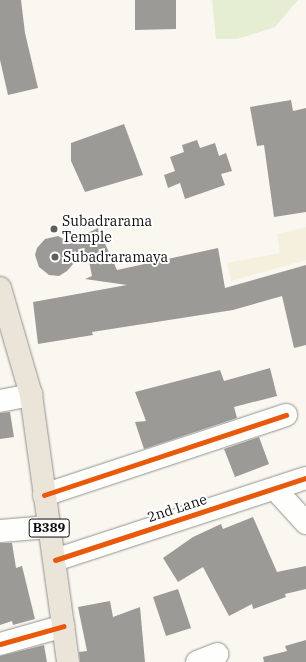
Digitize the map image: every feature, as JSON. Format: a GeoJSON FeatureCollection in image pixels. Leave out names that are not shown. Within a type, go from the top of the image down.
{"type":"FeatureCollection","features":[{"type":"Feature","properties":{"kind":"main road","name":"B389"},"geometry":{"type":"LineString","coordinates":[[0,288],[31,395],[68,662]]}},
{"type":"Feature","properties":{"kind":"street"},"geometry":{"type":"LineString","coordinates":[[0,401],[31,395]]}},
{"type":"Feature","properties":{"kind":"street"},"geometry":{"type":"LineString","coordinates":[[44,495],[286,415]]}},
{"type":"Feature","properties":{"kind":"street","name":"2nd Lane"},"geometry":{"type":"LineString","coordinates":[[55,560],[306,478]]}},
{"type":"Feature","properties":{"kind":"street"},"geometry":{"type":"LineString","coordinates":[[275,489],[306,523]]}},
{"type":"Feature","properties":{"kind":"street"},"geometry":{"type":"LineString","coordinates":[[0,531],[49,527]]}},
{"type":"Feature","properties":{"kind":"street"},"geometry":{"type":"LineString","coordinates":[[0,644],[64,626]]}},
{"type":"Feature","properties":{"kind":"street"},"geometry":{"type":"LineString","coordinates":[[197,662],[218,654]]}},
{"type":"Feature","properties":{"kind":"shaded area"},"geometry":{"type":"Polygon","coordinates":[[[306,227],[306,260],[231,281],[227,263],[280,253],[277,234],[306,227]]]}},
{"type":"Feature","properties":{"kind":"green space"},"geometry":{"type":"Polygon","coordinates":[[[212,0],[298,0],[275,27],[237,39],[216,39],[212,0]]]}},
{"type":"Feature","properties":{"kind":"building"},"geometry":{"type":"Polygon","coordinates":[[[0,0],[21,0],[25,33],[38,88],[8,95],[0,60],[0,0]]]}},
{"type":"Feature","properties":{"kind":"building"},"geometry":{"type":"Polygon","coordinates":[[[135,0],[176,0],[176,29],[135,30],[135,0]]]}},
{"type":"Feature","properties":{"kind":"building"},"geometry":{"type":"Polygon","coordinates":[[[291,100],[293,111],[306,108],[306,212],[274,217],[264,145],[257,146],[250,107],[291,100]]]}},
{"type":"Feature","properties":{"kind":"building"},"geometry":{"type":"Polygon","coordinates":[[[124,124],[143,175],[85,192],[71,161],[71,143],[124,124]]]}},
{"type":"Feature","properties":{"kind":"building"},"geometry":{"type":"Polygon","coordinates":[[[197,140],[200,148],[215,143],[219,156],[226,153],[232,171],[221,174],[225,185],[185,199],[180,183],[168,188],[164,175],[175,171],[170,157],[184,152],[182,145],[197,140]]]}},
{"type":"Feature","properties":{"kind":"building"},"geometry":{"type":"Polygon","coordinates":[[[98,228],[117,270],[218,248],[225,288],[306,265],[306,345],[294,348],[282,296],[233,310],[92,332],[93,335],[38,344],[33,302],[127,285],[85,279],[92,276],[89,261],[85,263],[81,255],[67,271],[59,276],[49,275],[39,267],[35,255],[37,248],[45,239],[58,236],[69,242],[98,228]]]}},
{"type":"Feature","properties":{"kind":"building"},"geometry":{"type":"Polygon","coordinates":[[[270,368],[277,396],[234,407],[237,418],[144,449],[135,422],[146,421],[135,392],[220,370],[224,381],[270,368]]]}},
{"type":"Feature","properties":{"kind":"building"},"geometry":{"type":"Polygon","coordinates":[[[10,412],[14,437],[0,439],[0,413],[10,412]]]}},
{"type":"Feature","properties":{"kind":"building"},"geometry":{"type":"Polygon","coordinates":[[[259,437],[269,464],[235,477],[224,449],[259,437]]]}},
{"type":"Feature","properties":{"kind":"building"},"geometry":{"type":"Polygon","coordinates":[[[253,517],[277,572],[306,566],[306,589],[285,594],[286,597],[253,609],[252,604],[229,616],[203,567],[178,582],[163,558],[193,537],[221,524],[223,529],[253,517]]]}},
{"type":"Feature","properties":{"kind":"building"},"geometry":{"type":"Polygon","coordinates":[[[0,543],[12,543],[16,568],[22,566],[35,619],[13,625],[12,621],[0,625],[0,543]]]}},
{"type":"Feature","properties":{"kind":"building"},"geometry":{"type":"Polygon","coordinates":[[[178,589],[191,628],[166,636],[153,597],[178,589]]]}},
{"type":"Feature","properties":{"kind":"building"},"geometry":{"type":"Polygon","coordinates":[[[110,601],[113,617],[140,607],[145,662],[80,662],[79,652],[87,651],[78,607],[110,601]]]}},
{"type":"Feature","properties":{"kind":"building"},"geometry":{"type":"Polygon","coordinates":[[[306,640],[306,662],[264,662],[263,657],[287,651],[285,646],[306,640]]]}},
{"type":"Feature","properties":{"kind":"building"},"geometry":{"type":"Polygon","coordinates":[[[44,645],[47,662],[0,662],[0,656],[44,645]]]}},
{"type":"Feature","properties":{"kind":"cycle path"},"geometry":{"type":"LineString","coordinates":[[44,495],[286,415]]}},
{"type":"Feature","properties":{"kind":"cycle path"},"geometry":{"type":"LineString","coordinates":[[55,560],[306,478]]}},
{"type":"Feature","properties":{"kind":"cycle path"},"geometry":{"type":"LineString","coordinates":[[0,644],[64,626]]}},
{"type":"Feature","properties":{"kind":"place","name":"Subadrarama Temple"},"geometry":{"type":"Point","coordinates":[54,229]}},
{"type":"Feature","properties":{"kind":"place","name":"Subadraramaya"},"geometry":{"type":"Point","coordinates":[55,257]}}]}
